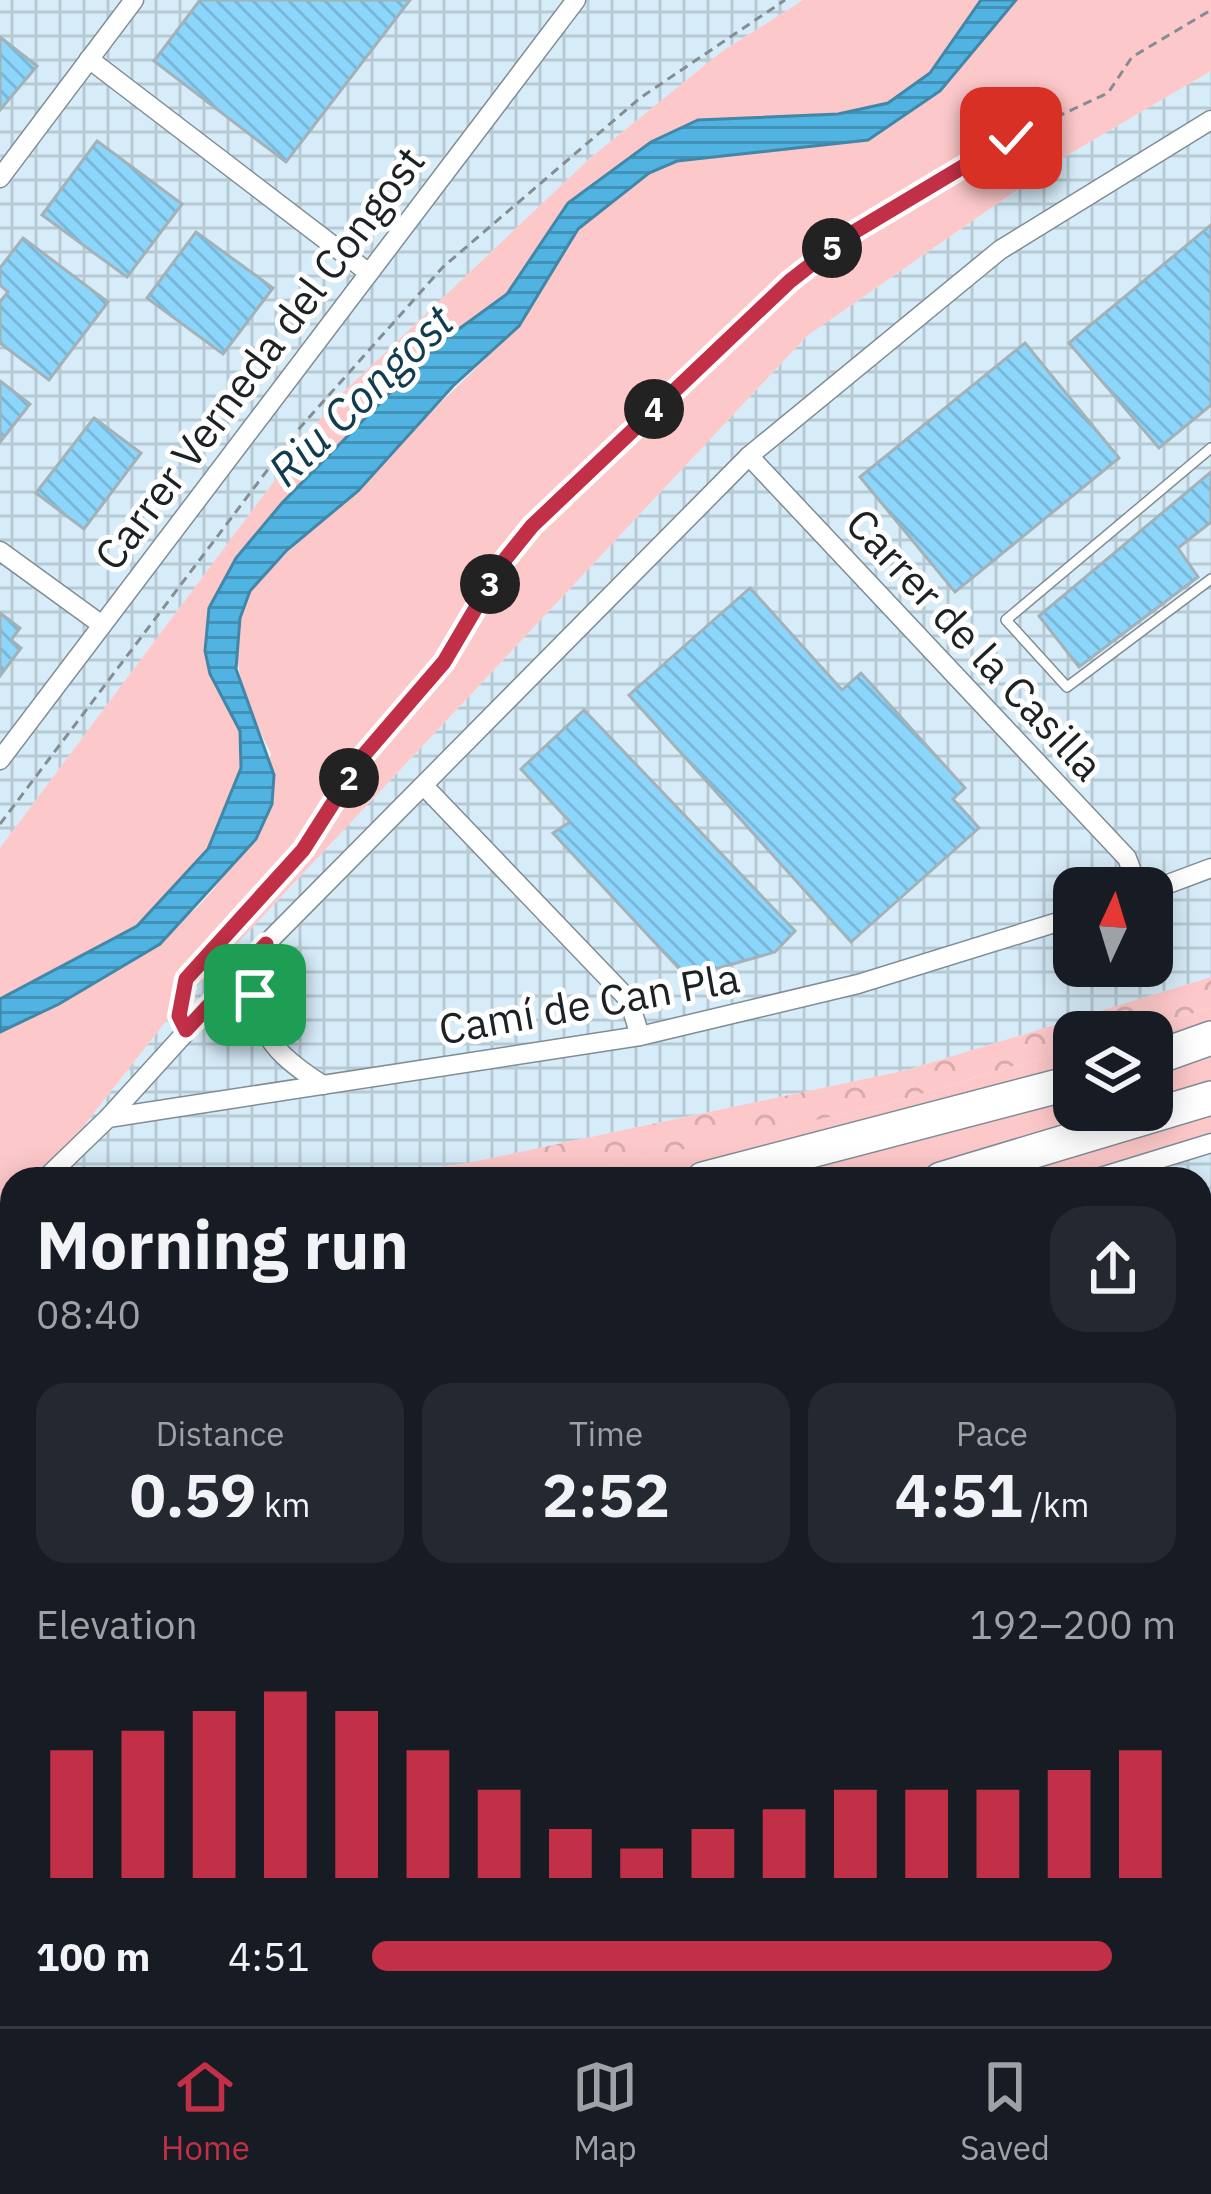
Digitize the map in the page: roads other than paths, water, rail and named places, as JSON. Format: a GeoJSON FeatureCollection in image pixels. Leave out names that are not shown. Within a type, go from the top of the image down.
{"type":"FeatureCollection","features":[{"type":"Feature","properties":{"kind":"highway"},"geometry":{"type":"LineString","coordinates":[[1173,1052],[1211,1038]]}},
{"type":"Feature","properties":{"kind":"highway"},"geometry":{"type":"LineString","coordinates":[[749,1167],[1053,1087]]}},
{"type":"Feature","properties":{"kind":"highway"},"geometry":{"type":"LineString","coordinates":[[981,1167],[1211,1098]]}},
{"type":"Feature","properties":{"kind":"street"},"geometry":{"type":"LineString","coordinates":[[0,178],[134,0]]}},
{"type":"Feature","properties":{"kind":"street","name":"Carrer Verneda del Congost"},"geometry":{"type":"LineString","coordinates":[[0,760],[576,0]]}},
{"type":"Feature","properties":{"kind":"street"},"geometry":{"type":"LineString","coordinates":[[89,59],[369,273]]}},
{"type":"Feature","properties":{"kind":"street"},"geometry":{"type":"LineString","coordinates":[[57,1167],[108,1118],[266,944],[749,456],[1000,250],[1211,120]]}},
{"type":"Feature","properties":{"kind":"street","name":"Carrer de la Casilla"},"geometry":{"type":"LineString","coordinates":[[749,456],[1127,858],[1130,867]]}},
{"type":"Feature","properties":{"kind":"street"},"geometry":{"type":"LineString","coordinates":[[0,551],[102,625]]}},
{"type":"Feature","properties":{"kind":"street"},"geometry":{"type":"LineString","coordinates":[[424,787],[628,1000],[640,1036]]}},
{"type":"Feature","properties":{"kind":"street"},"geometry":{"type":"LineString","coordinates":[[1173,882],[1211,868]]}},
{"type":"Feature","properties":{"kind":"street","name":"Camí de Can Pla"},"geometry":{"type":"LineString","coordinates":[[108,1118],[640,1036],[858,984],[1053,923]]}},
{"type":"Feature","properties":{"kind":"street"},"geometry":{"type":"LineString","coordinates":[[266,944],[255,995],[263,1029],[281,1056],[323,1085]]}},
{"type":"Feature","properties":{"kind":"street"},"geometry":{"type":"LineString","coordinates":[[1133,1167],[1211,1143]]}},
{"type":"Feature","properties":{"kind":"lane"},"geometry":{"type":"LineString","coordinates":[[1211,448],[1006,620],[1067,687],[1211,579]]}},
{"type":"Feature","properties":{"kind":"water"},"geometry":{"type":"Polygon","coordinates":[[[981,0],[1016,0],[940,91],[868,140],[677,161],[649,173],[578,229],[519,326],[453,386],[358,491],[287,550],[250,591],[240,618],[236,669],[274,775],[272,804],[256,839],[160,944],[59,1004],[0,1032],[0,999],[137,926],[208,849],[241,768],[240,731],[210,674],[205,651],[209,608],[236,558],[282,503],[437,345],[507,294],[568,203],[651,142],[698,120],[838,114],[888,103],[930,73],[981,0]]]}},
{"type":"Feature","properties":{"kind":"water label","name":"Riu Congost"},"geometry":{"type":"Point","coordinates":[360,395]}}]}
